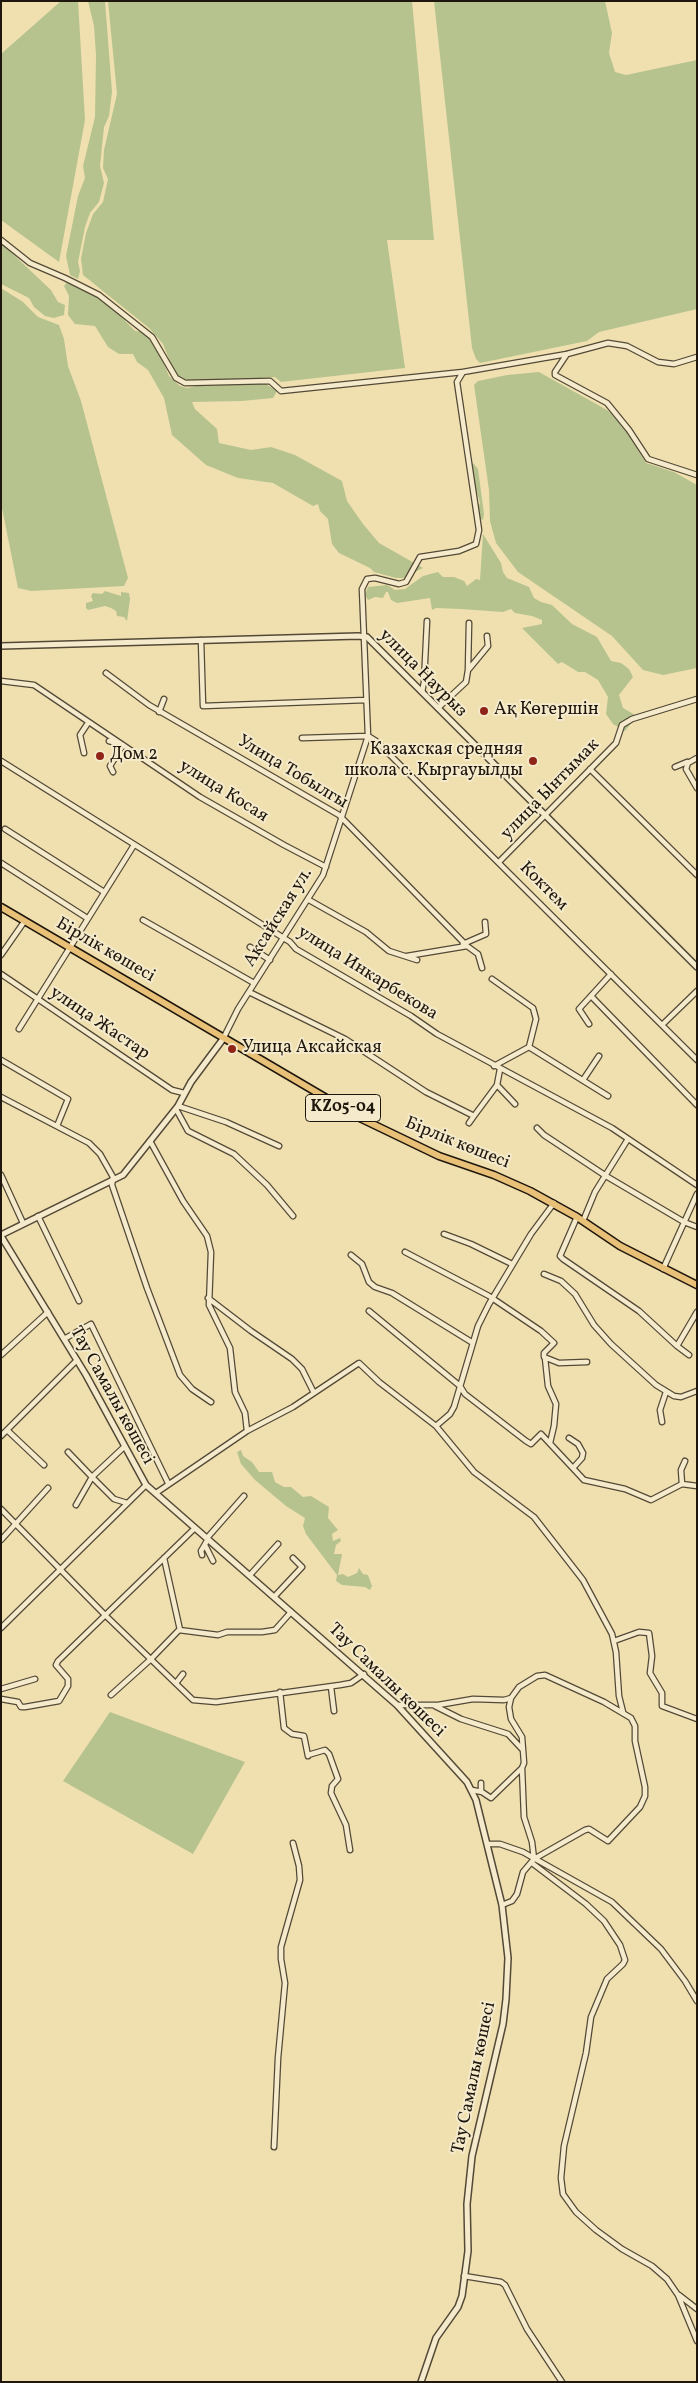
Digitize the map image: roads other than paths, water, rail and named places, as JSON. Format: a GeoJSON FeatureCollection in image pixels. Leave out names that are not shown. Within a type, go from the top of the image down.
{"type":"FeatureCollection","features":[{"type":"Feature","properties":{"kind":"main road","name":"Бірлік көшесі"},"geometry":{"type":"LineString","coordinates":[[1,907],[223,1039],[394,1135],[439,1156],[494,1175],[554,1203],[620,1246],[697,1285]]}},
{"type":"Feature","properties":{"kind":"street"},"geometry":{"type":"LineString","coordinates":[[1,240],[30,263],[99,295],[152,338],[176,378],[185,383],[270,381],[281,391],[463,372],[567,354],[608,343],[627,346],[658,362],[674,364],[697,357]]}},
{"type":"Feature","properties":{"kind":"street"},"geometry":{"type":"LineString","coordinates":[[567,354],[555,375],[607,403],[629,430],[648,459],[697,475]]}},
{"type":"Feature","properties":{"kind":"street","name":"Аксайская ул."},"geometry":{"type":"LineString","coordinates":[[1,1235],[123,1175],[177,1107],[184,1093],[223,1039],[254,983],[309,900],[326,867],[368,736],[362,590],[367,579],[375,578],[399,584],[406,582],[420,557],[459,551],[476,544],[480,530],[457,382],[463,372]]}},
{"type":"Feature","properties":{"kind":"street"},"geometry":{"type":"LineString","coordinates":[[422,692],[427,621]]}},
{"type":"Feature","properties":{"kind":"street"},"geometry":{"type":"LineString","coordinates":[[438,708],[466,682],[469,623]]}},
{"type":"Feature","properties":{"kind":"street","name":"улица Наурыз"},"geometry":{"type":"LineString","coordinates":[[1,646],[363,636],[422,692],[697,967]]}},
{"type":"Feature","properties":{"kind":"street"},"geometry":{"type":"LineString","coordinates":[[468,670],[488,646],[487,636]]}},
{"type":"Feature","properties":{"kind":"street"},"geometry":{"type":"LineString","coordinates":[[201,640],[203,706],[366,700]]}},
{"type":"Feature","properties":{"kind":"street","name":"Улица Тобылгы"},"geometry":{"type":"LineString","coordinates":[[106,673],[159,712],[341,817],[465,945],[478,954],[482,968]]}},
{"type":"Feature","properties":{"kind":"street","name":"улица Косая"},"geometry":{"type":"LineString","coordinates":[[1,681],[34,686],[223,811],[326,867]]}},
{"type":"Feature","properties":{"kind":"street"},"geometry":{"type":"LineString","coordinates":[[159,712],[164,699]]}},
{"type":"Feature","properties":{"kind":"street","name":"улица Ынтымак"},"geometry":{"type":"LineString","coordinates":[[499,862],[616,743],[622,725],[632,719],[697,699]]}},
{"type":"Feature","properties":{"kind":"street"},"geometry":{"type":"LineString","coordinates":[[84,753],[80,735],[88,723]]}},
{"type":"Feature","properties":{"kind":"street"},"geometry":{"type":"LineString","coordinates":[[302,738],[368,736]]}},
{"type":"Feature","properties":{"kind":"street","name":"Коктем"},"geometry":{"type":"LineString","coordinates":[[368,736],[383,746],[697,1060]]}},
{"type":"Feature","properties":{"kind":"street"},"geometry":{"type":"LineString","coordinates":[[109,741],[122,745],[110,766],[113,772]]}},
{"type":"Feature","properties":{"kind":"street"},"geometry":{"type":"LineString","coordinates":[[675,766],[694,759]]}},
{"type":"Feature","properties":{"kind":"street"},"geometry":{"type":"LineString","coordinates":[[694,759],[687,764],[687,773],[697,788]]}},
{"type":"Feature","properties":{"kind":"street","name":"улица Инкарбекова"},"geometry":{"type":"LineString","coordinates":[[1,761],[284,939],[296,949],[494,1066],[595,1118],[697,1185]]}},
{"type":"Feature","properties":{"kind":"street"},"geometry":{"type":"LineString","coordinates":[[590,769],[697,875]]}},
{"type":"Feature","properties":{"kind":"street"},"geometry":{"type":"LineString","coordinates":[[336,834],[343,826],[349,826]]}},
{"type":"Feature","properties":{"kind":"street"},"geometry":{"type":"LineString","coordinates":[[5,829],[104,892]]}},
{"type":"Feature","properties":{"kind":"street"},"geometry":{"type":"LineString","coordinates":[[19,1029],[134,844]]}},
{"type":"Feature","properties":{"kind":"street"},"geometry":{"type":"LineString","coordinates":[[1,863],[87,918]]}},
{"type":"Feature","properties":{"kind":"street"},"geometry":{"type":"LineString","coordinates":[[309,900],[366,932],[389,951],[417,960]]}},
{"type":"Feature","properties":{"kind":"street"},"geometry":{"type":"LineString","coordinates":[[144,920],[254,983]]}},
{"type":"Feature","properties":{"kind":"street"},"geometry":{"type":"LineString","coordinates":[[1,955],[24,922]]}},
{"type":"Feature","properties":{"kind":"street"},"geometry":{"type":"LineString","coordinates":[[406,956],[465,945],[486,934],[485,922]]}},
{"type":"Feature","properties":{"kind":"street"},"geometry":{"type":"LineString","coordinates":[[250,947],[270,960]]}},
{"type":"Feature","properties":{"kind":"street","name":"улица Жастар"},"geometry":{"type":"LineString","coordinates":[[1,974],[172,1090],[184,1093]]}},
{"type":"Feature","properties":{"kind":"street"},"geometry":{"type":"LineString","coordinates":[[589,1024],[579,1009],[612,974]]}},
{"type":"Feature","properties":{"kind":"street"},"geometry":{"type":"LineString","coordinates":[[492,979],[536,1012],[529,1047]]}},
{"type":"Feature","properties":{"kind":"street"},"geometry":{"type":"LineString","coordinates":[[662,1025],[697,990]]}},
{"type":"Feature","properties":{"kind":"street"},"geometry":{"type":"LineString","coordinates":[[249,992],[345,1038],[426,1092],[474,1116]]}},
{"type":"Feature","properties":{"kind":"street"},"geometry":{"type":"LineString","coordinates":[[591,996],[697,1105]]}},
{"type":"Feature","properties":{"kind":"street"},"geometry":{"type":"LineString","coordinates":[[494,1066],[529,1047]]}},
{"type":"Feature","properties":{"kind":"street"},"geometry":{"type":"LineString","coordinates":[[529,1047],[608,1096]]}},
{"type":"Feature","properties":{"kind":"street"},"geometry":{"type":"LineString","coordinates":[[583,1080],[599,1056]]}},
{"type":"Feature","properties":{"kind":"street"},"geometry":{"type":"LineString","coordinates":[[1,1060],[68,1099],[57,1126]]}},
{"type":"Feature","properties":{"kind":"street"},"geometry":{"type":"LineString","coordinates":[[469,1124],[497,1085],[500,1079],[500,1069]]}},
{"type":"Feature","properties":{"kind":"street"},"geometry":{"type":"LineString","coordinates":[[497,1085],[515,1104]]}},
{"type":"Feature","properties":{"kind":"street"},"geometry":{"type":"LineString","coordinates":[[1,1097],[89,1143],[100,1154],[114,1180],[112,1185],[147,1288],[180,1375],[192,1389],[211,1402]]}},
{"type":"Feature","properties":{"kind":"street"},"geometry":{"type":"LineString","coordinates":[[177,1107],[226,1122],[279,1146]]}},
{"type":"Feature","properties":{"kind":"street"},"geometry":{"type":"LineString","coordinates":[[177,1107],[188,1131],[234,1154],[267,1185],[293,1216]]}},
{"type":"Feature","properties":{"kind":"street"},"geometry":{"type":"LineString","coordinates":[[537,1128],[544,1135],[606,1176],[684,1222],[697,1227]]}},
{"type":"Feature","properties":{"kind":"street"},"geometry":{"type":"LineString","coordinates":[[628,1139],[595,1192],[560,1256],[639,1311],[689,1355]]}},
{"type":"Feature","properties":{"kind":"street"},"geometry":{"type":"LineString","coordinates":[[150,1141],[183,1201],[207,1236],[210,1252],[208,1298],[212,1312],[230,1348],[235,1392],[244,1413],[248,1431]]}},
{"type":"Feature","properties":{"kind":"street"},"geometry":{"type":"LineString","coordinates":[[1,1175],[23,1223]]}},
{"type":"Feature","properties":{"kind":"street"},"geometry":{"type":"LineString","coordinates":[[664,1269],[697,1194]]}},
{"type":"Feature","properties":{"kind":"street"},"geometry":{"type":"LineString","coordinates":[[436,1426],[452,1411],[478,1326],[512,1264],[554,1203]]}},
{"type":"Feature","properties":{"kind":"street"},"geometry":{"type":"LineString","coordinates":[[38,1216],[79,1301]]}},
{"type":"Feature","properties":{"kind":"street"},"geometry":{"type":"LineString","coordinates":[[444,1234],[471,1244],[512,1264]]}},
{"type":"Feature","properties":{"kind":"street","name":"Тау Самалы көшесі"},"geometry":{"type":"LineString","coordinates":[[1,1235],[77,1360],[146,1485],[364,1674],[397,1705],[472,1790],[488,1844],[502,1905],[508,1958],[506,1999],[503,2024],[472,2156],[467,2204],[468,2250],[458,2307],[436,2338],[421,2382]]}},
{"type":"Feature","properties":{"kind":"street"},"geometry":{"type":"LineString","coordinates":[[405,1252],[516,1313],[554,1343],[544,1353],[548,1386],[556,1404],[550,1443]]}},
{"type":"Feature","properties":{"kind":"street"},"geometry":{"type":"LineString","coordinates":[[351,1255],[362,1264],[369,1282],[375,1287],[392,1293],[473,1343]]}},
{"type":"Feature","properties":{"kind":"street"},"geometry":{"type":"LineString","coordinates":[[544,1274],[561,1281],[575,1294],[594,1325],[647,1378],[666,1392],[681,1397],[697,1391]]}},
{"type":"Feature","properties":{"kind":"street"},"geometry":{"type":"LineString","coordinates":[[208,1298],[292,1359],[302,1369],[314,1393]]}},
{"type":"Feature","properties":{"kind":"street"},"geometry":{"type":"LineString","coordinates":[[369,1311],[460,1386],[465,1394],[526,1442],[531,1444],[542,1434],[584,1480],[625,1489],[651,1500],[682,1484],[697,1486]]}},
{"type":"Feature","properties":{"kind":"street"},"geometry":{"type":"LineString","coordinates":[[1,1355],[48,1312]]}},
{"type":"Feature","properties":{"kind":"street"},"geometry":{"type":"LineString","coordinates":[[677,1346],[697,1312]]}},
{"type":"Feature","properties":{"kind":"street"},"geometry":{"type":"LineString","coordinates":[[64,1339],[91,1324],[123,1386],[168,1483]]}},
{"type":"Feature","properties":{"kind":"street"},"geometry":{"type":"LineString","coordinates":[[545,1358],[559,1363],[586,1362]]}},
{"type":"Feature","properties":{"kind":"street"},"geometry":{"type":"LineString","coordinates":[[1,1436],[77,1360]]}},
{"type":"Feature","properties":{"kind":"street"},"geometry":{"type":"LineString","coordinates":[[156,1493],[263,1420],[293,1407],[359,1363],[378,1382],[436,1426],[474,1472],[540,1523],[583,1580],[614,1641],[619,1696],[623,1712]]}},
{"type":"Feature","properties":{"kind":"street"},"geometry":{"type":"LineString","coordinates":[[662,1422],[660,1410],[666,1392]]}},
{"type":"Feature","properties":{"kind":"street"},"geometry":{"type":"LineString","coordinates":[[7,1430],[44,1466]]}},
{"type":"Feature","properties":{"kind":"street"},"geometry":{"type":"LineString","coordinates":[[569,1438],[578,1444],[583,1453],[582,1458],[573,1468]]}},
{"type":"Feature","properties":{"kind":"street"},"geometry":{"type":"LineString","coordinates":[[76,1504],[92,1477],[124,1447]]}},
{"type":"Feature","properties":{"kind":"street"},"geometry":{"type":"LineString","coordinates":[[68,1452],[114,1499],[127,1504]]}},
{"type":"Feature","properties":{"kind":"street"},"geometry":{"type":"LineString","coordinates":[[682,1484],[681,1470],[686,1461]]}},
{"type":"Feature","properties":{"kind":"street"},"geometry":{"type":"LineString","coordinates":[[1,1628],[146,1485]]}},
{"type":"Feature","properties":{"kind":"street"},"geometry":{"type":"LineString","coordinates":[[1,1540],[48,1488]]}},
{"type":"Feature","properties":{"kind":"street"},"geometry":{"type":"LineString","coordinates":[[202,1555],[201,1551],[208,1538],[244,1496]]}},
{"type":"Feature","properties":{"kind":"street"},"geometry":{"type":"LineString","coordinates":[[1,1508],[104,1615],[193,1700],[198,1702],[216,1702],[280,1692],[330,1687],[351,1683],[364,1674]]}},
{"type":"Feature","properties":{"kind":"street"},"geometry":{"type":"LineString","coordinates":[[1,1699],[18,1702],[21,1707],[56,1703],[68,1686],[68,1678],[55,1665],[195,1528]]}},
{"type":"Feature","properties":{"kind":"street"},"geometry":{"type":"LineString","coordinates":[[250,1575],[278,1544]]}},
{"type":"Feature","properties":{"kind":"street"},"geometry":{"type":"LineString","coordinates":[[205,1546],[213,1562]]}},
{"type":"Feature","properties":{"kind":"street"},"geometry":{"type":"LineString","coordinates":[[164,1558],[180,1630]]}},
{"type":"Feature","properties":{"kind":"street"},"geometry":{"type":"LineString","coordinates":[[274,1597],[302,1566],[293,1558]]}},
{"type":"Feature","properties":{"kind":"street"},"geometry":{"type":"LineString","coordinates":[[180,1630],[218,1635],[227,1632],[275,1630],[291,1612]]}},
{"type":"Feature","properties":{"kind":"street"},"geometry":{"type":"LineString","coordinates":[[110,1695],[151,1659],[180,1630]]}},
{"type":"Feature","properties":{"kind":"street"},"geometry":{"type":"LineString","coordinates":[[614,1641],[639,1632],[649,1633],[652,1656],[650,1673],[662,1693],[662,1706],[697,1719]]}},
{"type":"Feature","properties":{"kind":"street"},"geometry":{"type":"LineString","coordinates":[[176,1683],[183,1674]]}},
{"type":"Feature","properties":{"kind":"street"},"geometry":{"type":"LineString","coordinates":[[502,1905],[512,1901],[517,1894],[525,1868],[533,1861],[585,1830],[589,1829],[608,1841],[640,1807],[645,1787],[635,1741],[635,1726],[631,1718],[623,1712],[546,1674],[537,1676],[519,1687],[511,1698],[509,1713],[520,1732],[523,1750],[524,1817],[532,1842],[533,1861],[604,1921],[620,1945],[625,1960],[606,1979],[591,2017],[586,2053],[564,2146],[561,2178],[563,2194],[576,2212],[596,2230],[622,2249],[652,2266],[667,2279],[678,2295],[697,2341]]}},
{"type":"Feature","properties":{"kind":"street"},"geometry":{"type":"LineString","coordinates":[[1,1689],[35,1679]]}},
{"type":"Feature","properties":{"kind":"street"},"geometry":{"type":"LineString","coordinates":[[330,1687],[334,1712]]}},
{"type":"Feature","properties":{"kind":"street"},"geometry":{"type":"LineString","coordinates":[[280,1692],[284,1728],[292,1734],[304,1736],[308,1756],[325,1750],[329,1754],[338,1780],[332,1786],[331,1793],[346,1825],[350,1850]]}},
{"type":"Feature","properties":{"kind":"street"},"geometry":{"type":"LineString","coordinates":[[397,1705],[511,1698]]}},
{"type":"Feature","properties":{"kind":"street"},"geometry":{"type":"LineString","coordinates":[[432,1704],[452,1716],[508,1734],[523,1750]]}},
{"type":"Feature","properties":{"kind":"street"},"geometry":{"type":"LineString","coordinates":[[472,1790],[481,1791],[491,1798],[522,1768]]}},
{"type":"Feature","properties":{"kind":"street"},"geometry":{"type":"LineString","coordinates":[[481,1783],[481,1791]]}},
{"type":"Feature","properties":{"kind":"street"},"geometry":{"type":"LineString","coordinates":[[274,2147],[278,2058],[284,2000],[281,1947],[300,1880],[299,1866],[293,1843]]}},
{"type":"Feature","properties":{"kind":"street"},"geometry":{"type":"LineString","coordinates":[[488,1844],[503,1844],[612,1902],[661,1949],[685,1981],[697,2001]]}},
{"type":"Feature","properties":{"kind":"street"},"geometry":{"type":"LineString","coordinates":[[464,2276],[501,2282],[505,2285],[523,2322],[562,2382]]}},
{"type":"Feature","properties":{"kind":"street"},"geometry":{"type":"LineString","coordinates":[[678,2295],[697,2309]]}},
{"type":"Feature","properties":{"kind":"place","name":"Ақ Көгершін"},"geometry":{"type":"Point","coordinates":[484,711]}},
{"type":"Feature","properties":{"kind":"place","name":"Дом 2"},"geometry":{"type":"Point","coordinates":[100,756]}},
{"type":"Feature","properties":{"kind":"place","name":"Казахская средняя школа с. Кыргауылды"},"geometry":{"type":"Point","coordinates":[533,761]}},
{"type":"Feature","properties":{"kind":"place","name":"Улица Аксайская"},"geometry":{"type":"Point","coordinates":[232,1049]}}]}
